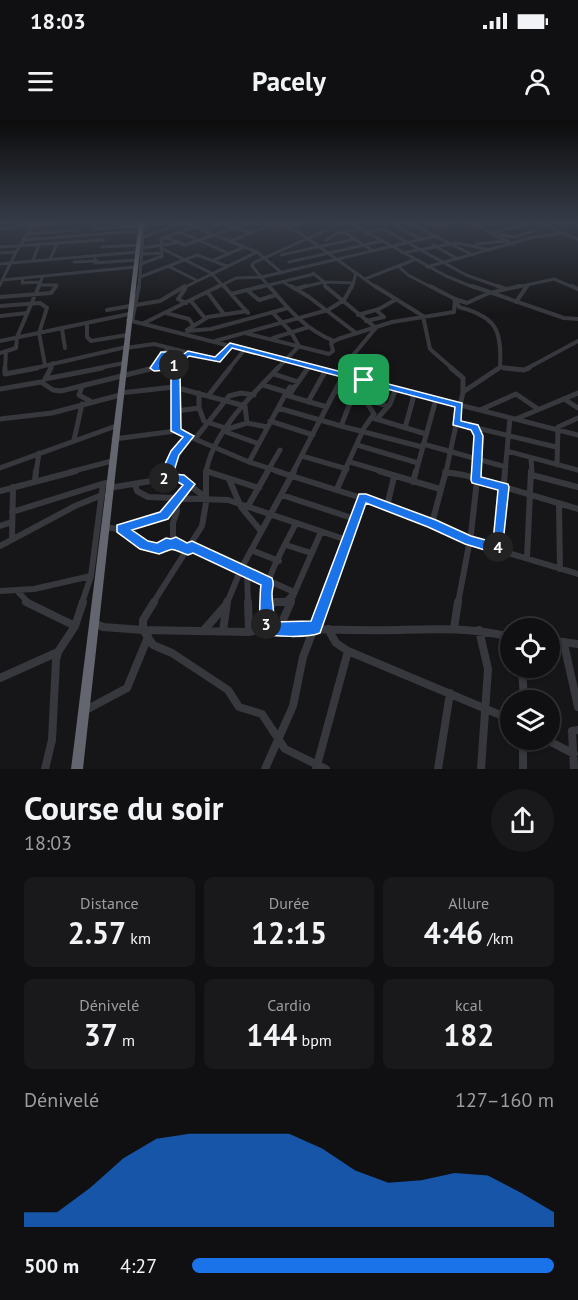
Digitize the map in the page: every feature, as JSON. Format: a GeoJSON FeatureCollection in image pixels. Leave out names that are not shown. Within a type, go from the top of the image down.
{"type":"FeatureCollection","features":[{"type":"Feature","properties":{"kind":"highway"},"geometry":{"type":"LineString","coordinates":[[77,769],[107,485],[139,253]]}},
{"type":"Feature","properties":{"kind":"street"},"geometry":{"type":"LineString","coordinates":[[0,285],[16,253]]}},
{"type":"Feature","properties":{"kind":"street"},"geometry":{"type":"LineString","coordinates":[[33,260],[36,253]]}},
{"type":"Feature","properties":{"kind":"street"},"geometry":{"type":"LineString","coordinates":[[50,259],[53,253]]}},
{"type":"Feature","properties":{"kind":"street"},"geometry":{"type":"LineString","coordinates":[[0,264],[115,253]]}},
{"type":"Feature","properties":{"kind":"street"},"geometry":{"type":"LineString","coordinates":[[116,260],[117,253]]}},
{"type":"Feature","properties":{"kind":"street"},"geometry":{"type":"LineString","coordinates":[[94,261],[97,263],[111,262],[126,253]]}},
{"type":"Feature","properties":{"kind":"street"},"geometry":{"type":"LineString","coordinates":[[22,281],[43,276],[106,269],[127,253]]}},
{"type":"Feature","properties":{"kind":"street"},"geometry":{"type":"LineString","coordinates":[[131,313],[140,278],[140,253]]}},
{"type":"Feature","properties":{"kind":"street"},"geometry":{"type":"LineString","coordinates":[[173,253],[211,273],[252,318]]}},
{"type":"Feature","properties":{"kind":"street"},"geometry":{"type":"LineString","coordinates":[[0,341],[131,313],[160,301],[196,280],[254,253]]}},
{"type":"Feature","properties":{"kind":"street"},"geometry":{"type":"LineString","coordinates":[[259,253],[282,273]]}},
{"type":"Feature","properties":{"kind":"street"},"geometry":{"type":"LineString","coordinates":[[283,253],[265,257],[252,264],[267,286],[298,318],[334,341]]}},
{"type":"Feature","properties":{"kind":"street"},"geometry":{"type":"LineString","coordinates":[[289,262],[326,253]]}},
{"type":"Feature","properties":{"kind":"street"},"geometry":{"type":"LineString","coordinates":[[327,253],[395,300],[423,316]]}},
{"type":"Feature","properties":{"kind":"street"},"geometry":{"type":"LineString","coordinates":[[144,323],[240,276],[262,277],[364,253]]}},
{"type":"Feature","properties":{"kind":"street"},"geometry":{"type":"LineString","coordinates":[[402,253],[427,267],[489,293],[567,319],[578,319]]}},
{"type":"Feature","properties":{"kind":"street"},"geometry":{"type":"LineString","coordinates":[[426,253],[466,275],[506,289]]}},
{"type":"Feature","properties":{"kind":"street"},"geometry":{"type":"LineString","coordinates":[[447,253],[458,259]]}},
{"type":"Feature","properties":{"kind":"street"},"geometry":{"type":"LineString","coordinates":[[427,267],[479,253]]}},
{"type":"Feature","properties":{"kind":"street"},"geometry":{"type":"LineString","coordinates":[[214,260],[230,254]]}},
{"type":"Feature","properties":{"kind":"street"},"geometry":{"type":"LineString","coordinates":[[279,254],[297,269]]}},
{"type":"Feature","properties":{"kind":"street"},"geometry":{"type":"LineString","coordinates":[[94,261],[95,255]]}},
{"type":"Feature","properties":{"kind":"street"},"geometry":{"type":"LineString","coordinates":[[140,278],[195,255],[227,266]]}},
{"type":"Feature","properties":{"kind":"street"},"geometry":{"type":"LineString","coordinates":[[71,274],[75,257]]}},
{"type":"Feature","properties":{"kind":"street"},"geometry":{"type":"LineString","coordinates":[[74,262],[116,260]]}},
{"type":"Feature","properties":{"kind":"street"},"geometry":{"type":"LineString","coordinates":[[365,279],[414,260]]}},
{"type":"Feature","properties":{"kind":"street"},"geometry":{"type":"LineString","coordinates":[[103,277],[111,262]]}},
{"type":"Feature","properties":{"kind":"street"},"geometry":{"type":"LineString","coordinates":[[168,266],[196,280]]}},
{"type":"Feature","properties":{"kind":"street"},"geometry":{"type":"LineString","coordinates":[[398,266],[408,275],[467,303],[489,293],[554,279],[578,289]]}},
{"type":"Feature","properties":{"kind":"street"},"geometry":{"type":"LineString","coordinates":[[306,267],[324,282],[326,289],[376,328]]}},
{"type":"Feature","properties":{"kind":"street"},"geometry":{"type":"LineString","coordinates":[[213,341],[328,310],[343,303],[354,283],[356,273]]}},
{"type":"Feature","properties":{"kind":"street"},"geometry":{"type":"LineString","coordinates":[[231,294],[314,274]]}},
{"type":"Feature","properties":{"kind":"street"},"geometry":{"type":"LineString","coordinates":[[0,353],[16,348],[17,337],[43,276]]}},
{"type":"Feature","properties":{"kind":"street"},"geometry":{"type":"LineString","coordinates":[[0,297],[53,292],[57,285],[1,280]]}},
{"type":"Feature","properties":{"kind":"street"},"geometry":{"type":"LineString","coordinates":[[15,296],[22,281]]}},
{"type":"Feature","properties":{"kind":"street"},"geometry":{"type":"LineString","coordinates":[[283,282],[328,310],[356,333]]}},
{"type":"Feature","properties":{"kind":"street"},"geometry":{"type":"LineString","coordinates":[[293,289],[324,282],[354,283]]}},
{"type":"Feature","properties":{"kind":"street"},"geometry":{"type":"LineString","coordinates":[[517,301],[528,285]]}},
{"type":"Feature","properties":{"kind":"street"},"geometry":{"type":"LineString","coordinates":[[179,300],[178,298],[188,286]]}},
{"type":"Feature","properties":{"kind":"street"},"geometry":{"type":"LineString","coordinates":[[249,291],[259,300],[276,295]]}},
{"type":"Feature","properties":{"kind":"street"},"geometry":{"type":"LineString","coordinates":[[208,293],[223,313]]}},
{"type":"Feature","properties":{"kind":"street"},"geometry":{"type":"LineString","coordinates":[[245,333],[329,354],[333,351],[331,344],[334,341],[356,333],[392,322],[454,312],[455,299]]}},
{"type":"Feature","properties":{"kind":"street"},"geometry":{"type":"LineString","coordinates":[[455,299],[459,307],[474,310],[494,322],[502,343],[500,367],[463,392]]}},
{"type":"Feature","properties":{"kind":"street"},"geometry":{"type":"LineString","coordinates":[[358,315],[376,310],[395,300]]}},
{"type":"Feature","properties":{"kind":"street"},"geometry":{"type":"LineString","coordinates":[[160,301],[189,302],[209,329]]}},
{"type":"Feature","properties":{"kind":"street"},"geometry":{"type":"LineString","coordinates":[[0,306],[40,303],[48,309],[39,333],[45,365]]}},
{"type":"Feature","properties":{"kind":"street"},"geometry":{"type":"LineString","coordinates":[[230,312],[242,307]]}},
{"type":"Feature","properties":{"kind":"street"},"geometry":{"type":"LineString","coordinates":[[185,332],[209,329],[288,308]]}},
{"type":"Feature","properties":{"kind":"street"},"geometry":{"type":"LineString","coordinates":[[107,310],[131,313],[144,323],[578,435]]}},
{"type":"Feature","properties":{"kind":"street"},"geometry":{"type":"LineString","coordinates":[[376,310],[392,322]]}},
{"type":"Feature","properties":{"kind":"street"},"geometry":{"type":"LineString","coordinates":[[185,332],[202,319],[223,313],[247,311]]}},
{"type":"Feature","properties":{"kind":"street"},"geometry":{"type":"LineString","coordinates":[[272,312],[291,332],[299,345]]}},
{"type":"Feature","properties":{"kind":"street"},"geometry":{"type":"LineString","coordinates":[[0,324],[2,316],[27,313]]}},
{"type":"Feature","properties":{"kind":"street"},"geometry":{"type":"LineString","coordinates":[[166,313],[189,319],[193,325]]}},
{"type":"Feature","properties":{"kind":"street"},"geometry":{"type":"LineString","coordinates":[[423,316],[427,345],[463,378],[463,392],[451,452],[432,523]]}},
{"type":"Feature","properties":{"kind":"street"},"geometry":{"type":"LineString","coordinates":[[366,321],[384,317]]}},
{"type":"Feature","properties":{"kind":"street"},"geometry":{"type":"LineString","coordinates":[[87,324],[87,337],[91,341],[127,334]]}},
{"type":"Feature","properties":{"kind":"street"},"geometry":{"type":"LineString","coordinates":[[225,324],[234,336]]}},
{"type":"Feature","properties":{"kind":"street"},"geometry":{"type":"LineString","coordinates":[[271,339],[309,327]]}},
{"type":"Feature","properties":{"kind":"street"},"geometry":{"type":"LineString","coordinates":[[203,631],[227,604],[244,571],[251,550],[321,421],[354,354],[376,328]]}},
{"type":"Feature","properties":{"kind":"street"},"geometry":{"type":"LineString","coordinates":[[62,329],[65,348]]}},
{"type":"Feature","properties":{"kind":"street"},"geometry":{"type":"LineString","coordinates":[[205,339],[209,329]]}},
{"type":"Feature","properties":{"kind":"street"},"geometry":{"type":"LineString","coordinates":[[500,367],[524,370],[577,342]]}},
{"type":"Feature","properties":{"kind":"street"},"geometry":{"type":"LineString","coordinates":[[6,351],[2,374],[14,374],[126,347],[152,344],[217,360],[230,346]]}},
{"type":"Feature","properties":{"kind":"street"},"geometry":{"type":"LineString","coordinates":[[299,345],[254,395],[214,445],[204,482],[207,506],[201,528],[142,620],[153,645],[172,652],[228,690],[239,706],[258,712],[267,719],[284,748],[326,769]]}},
{"type":"Feature","properties":{"kind":"street"},"geometry":{"type":"LineString","coordinates":[[154,368],[168,348]]}},
{"type":"Feature","properties":{"kind":"street"},"geometry":{"type":"LineString","coordinates":[[208,396],[245,349]]}},
{"type":"Feature","properties":{"kind":"street"},"geometry":{"type":"LineString","coordinates":[[43,380],[56,391],[122,374],[171,367],[188,353]]}},
{"type":"Feature","properties":{"kind":"street"},"geometry":{"type":"LineString","coordinates":[[164,354],[178,362]]}},
{"type":"Feature","properties":{"kind":"street"},"geometry":{"type":"LineString","coordinates":[[43,380],[53,363]]}},
{"type":"Feature","properties":{"kind":"street"},"geometry":{"type":"LineString","coordinates":[[0,389],[124,363]]}},
{"type":"Feature","properties":{"kind":"street"},"geometry":{"type":"LineString","coordinates":[[249,462],[278,408],[309,366]]}},
{"type":"Feature","properties":{"kind":"street"},"geometry":{"type":"LineString","coordinates":[[171,367],[176,373],[174,387],[176,431]]}},
{"type":"Feature","properties":{"kind":"street"},"geometry":{"type":"LineString","coordinates":[[308,402],[326,370]]}},
{"type":"Feature","properties":{"kind":"street"},"geometry":{"type":"LineString","coordinates":[[274,374],[298,382]]}},
{"type":"Feature","properties":{"kind":"street"},"geometry":{"type":"LineString","coordinates":[[82,386],[79,395],[92,402]]}},
{"type":"Feature","properties":{"kind":"street"},"geometry":{"type":"LineString","coordinates":[[263,386],[327,407]]}},
{"type":"Feature","properties":{"kind":"street"},"geometry":{"type":"LineString","coordinates":[[0,419],[52,413],[120,394],[174,387],[245,406]]}},
{"type":"Feature","properties":{"kind":"street"},"geometry":{"type":"LineString","coordinates":[[337,489],[362,432],[388,406],[396,388]]}},
{"type":"Feature","properties":{"kind":"street"},"geometry":{"type":"LineString","coordinates":[[335,391],[388,406]]}},
{"type":"Feature","properties":{"kind":"street"},"geometry":{"type":"LineString","coordinates":[[398,440],[413,399],[412,392]]}},
{"type":"Feature","properties":{"kind":"street"},"geometry":{"type":"LineString","coordinates":[[199,393],[201,417],[208,423],[259,444]]}},
{"type":"Feature","properties":{"kind":"street"},"geometry":{"type":"LineString","coordinates":[[512,419],[578,393]]}},
{"type":"Feature","properties":{"kind":"street"},"geometry":{"type":"LineString","coordinates":[[164,479],[174,454],[208,423],[225,400],[233,394],[254,395]]}},
{"type":"Feature","properties":{"kind":"street"},"geometry":{"type":"LineString","coordinates":[[480,410],[516,394],[538,409]]}},
{"type":"Feature","properties":{"kind":"street"},"geometry":{"type":"LineString","coordinates":[[341,426],[353,396]]}},
{"type":"Feature","properties":{"kind":"street"},"geometry":{"type":"LineString","coordinates":[[362,398],[372,408],[375,419]]}},
{"type":"Feature","properties":{"kind":"street"},"geometry":{"type":"LineString","coordinates":[[413,482],[436,399]]}},
{"type":"Feature","properties":{"kind":"street"},"geometry":{"type":"LineString","coordinates":[[564,399],[578,408]]}},
{"type":"Feature","properties":{"kind":"street"},"geometry":{"type":"LineString","coordinates":[[74,440],[82,404]]}},
{"type":"Feature","properties":{"kind":"street"},"geometry":{"type":"LineString","coordinates":[[245,406],[247,423]]}},
{"type":"Feature","properties":{"kind":"street"},"geometry":{"type":"LineString","coordinates":[[176,411],[199,408]]}},
{"type":"Feature","properties":{"kind":"street"},"geometry":{"type":"LineString","coordinates":[[278,408],[362,432],[506,467]]}},
{"type":"Feature","properties":{"kind":"street"},"geometry":{"type":"LineString","coordinates":[[201,417],[214,415]]}},
{"type":"Feature","properties":{"kind":"street"},"geometry":{"type":"LineString","coordinates":[[557,465],[557,430],[559,426],[578,418]]}},
{"type":"Feature","properties":{"kind":"street"},"geometry":{"type":"LineString","coordinates":[[375,419],[426,434]]}},
{"type":"Feature","properties":{"kind":"street"},"geometry":{"type":"LineString","coordinates":[[498,549],[512,419]]}},
{"type":"Feature","properties":{"kind":"street"},"geometry":{"type":"LineString","coordinates":[[227,431],[247,423],[268,424],[313,435]]}},
{"type":"Feature","properties":{"kind":"street"},"geometry":{"type":"LineString","coordinates":[[456,423],[556,447]]}},
{"type":"Feature","properties":{"kind":"street"},"geometry":{"type":"LineString","coordinates":[[0,468],[116,426]]}},
{"type":"Feature","properties":{"kind":"street"},"geometry":{"type":"LineString","coordinates":[[454,628],[470,541],[479,440],[475,428]]}},
{"type":"Feature","properties":{"kind":"street"},"geometry":{"type":"LineString","coordinates":[[114,439],[176,431],[214,445],[249,462],[363,497],[432,523],[470,541],[578,574]]}},
{"type":"Feature","properties":{"kind":"street"},"geometry":{"type":"LineString","coordinates":[[357,446],[418,463]]}},
{"type":"Feature","properties":{"kind":"street"},"geometry":{"type":"LineString","coordinates":[[245,505],[259,488],[280,450]]}},
{"type":"Feature","properties":{"kind":"street"},"geometry":{"type":"LineString","coordinates":[[507,451],[578,470]]}},
{"type":"Feature","properties":{"kind":"street"},"geometry":{"type":"LineString","coordinates":[[35,481],[39,453]]}},
{"type":"Feature","properties":{"kind":"street"},"geometry":{"type":"LineString","coordinates":[[302,456],[347,469]]}},
{"type":"Feature","properties":{"kind":"street"},"geometry":{"type":"LineString","coordinates":[[527,558],[531,459]]}},
{"type":"Feature","properties":{"kind":"street"},"geometry":{"type":"LineString","coordinates":[[0,491],[112,461]]}},
{"type":"Feature","properties":{"kind":"street"},"geometry":{"type":"LineString","coordinates":[[350,462],[440,489]]}},
{"type":"Feature","properties":{"kind":"street"},"geometry":{"type":"LineString","coordinates":[[206,471],[259,488]]}},
{"type":"Feature","properties":{"kind":"street"},"geometry":{"type":"LineString","coordinates":[[445,472],[464,475],[578,509]]}},
{"type":"Feature","properties":{"kind":"street"},"geometry":{"type":"LineString","coordinates":[[532,475],[578,487]]}},
{"type":"Feature","properties":{"kind":"street"},"geometry":{"type":"LineString","coordinates":[[387,506],[394,477]]}},
{"type":"Feature","properties":{"kind":"street"},"geometry":{"type":"LineString","coordinates":[[12,512],[107,485],[135,484],[164,479],[180,478],[205,497]]}},
{"type":"Feature","properties":{"kind":"street"},"geometry":{"type":"LineString","coordinates":[[229,479],[230,486],[245,505],[253,524],[261,531]]}},
{"type":"Feature","properties":{"kind":"street"},"geometry":{"type":"LineString","coordinates":[[135,484],[136,491],[141,494],[176,498],[205,497],[245,505],[347,540]]}},
{"type":"Feature","properties":{"kind":"street"},"geometry":{"type":"LineString","coordinates":[[45,769],[52,740],[55,669],[58,652],[75,626],[91,576],[102,495],[107,485]]}},
{"type":"Feature","properties":{"kind":"street"},"geometry":{"type":"LineString","coordinates":[[178,508],[186,498],[189,485]]}},
{"type":"Feature","properties":{"kind":"street"},"geometry":{"type":"LineString","coordinates":[[104,527],[121,529],[164,516],[176,498],[186,492],[189,485]]}},
{"type":"Feature","properties":{"kind":"street"},"geometry":{"type":"LineString","coordinates":[[12,539],[13,487]]}},
{"type":"Feature","properties":{"kind":"street"},"geometry":{"type":"LineString","coordinates":[[0,546],[75,506],[102,495]]}},
{"type":"Feature","properties":{"kind":"street"},"geometry":{"type":"LineString","coordinates":[[282,495],[355,519]]}},
{"type":"Feature","properties":{"kind":"street"},"geometry":{"type":"LineString","coordinates":[[265,769],[293,706],[303,657],[363,497]]}},
{"type":"Feature","properties":{"kind":"street"},"geometry":{"type":"LineString","coordinates":[[173,544],[173,521],[178,515],[176,498]]}},
{"type":"Feature","properties":{"kind":"street"},"geometry":{"type":"LineString","coordinates":[[559,503],[560,569]]}},
{"type":"Feature","properties":{"kind":"street"},"geometry":{"type":"LineString","coordinates":[[0,526],[12,522]]}},
{"type":"Feature","properties":{"kind":"street"},"geometry":{"type":"LineString","coordinates":[[265,628],[268,609],[265,595],[268,582],[296,523]]}},
{"type":"Feature","properties":{"kind":"street"},"geometry":{"type":"LineString","coordinates":[[121,529],[145,545],[159,549],[166,543],[176,543],[294,593]]}},
{"type":"Feature","properties":{"kind":"street"},"geometry":{"type":"LineString","coordinates":[[279,629],[321,532]]}},
{"type":"Feature","properties":{"kind":"street"},"geometry":{"type":"LineString","coordinates":[[286,545],[311,554]]}},
{"type":"Feature","properties":{"kind":"street"},"geometry":{"type":"LineString","coordinates":[[251,550],[279,561]]}},
{"type":"Feature","properties":{"kind":"street"},"geometry":{"type":"LineString","coordinates":[[244,571],[248,584],[249,632]]}},
{"type":"Feature","properties":{"kind":"street"},"geometry":{"type":"LineString","coordinates":[[0,591],[19,593],[31,588],[91,576]]}},
{"type":"Feature","properties":{"kind":"street"},"geometry":{"type":"LineString","coordinates":[[19,593],[26,602],[75,626]]}},
{"type":"Feature","properties":{"kind":"street"},"geometry":{"type":"LineString","coordinates":[[268,609],[274,602],[284,603],[294,593]]}},
{"type":"Feature","properties":{"kind":"street"},"geometry":{"type":"LineString","coordinates":[[223,631],[227,604]]}},
{"type":"Feature","properties":{"kind":"street"},"geometry":{"type":"LineString","coordinates":[[94,623],[103,627],[146,633],[249,632],[265,628],[394,630],[454,628],[500,635]]}},
{"type":"Feature","properties":{"kind":"street"},"geometry":{"type":"LineString","coordinates":[[328,629],[336,643],[348,651],[500,715]]}},
{"type":"Feature","properties":{"kind":"street"},"geometry":{"type":"LineString","coordinates":[[479,630],[488,669],[481,769]]}},
{"type":"Feature","properties":{"kind":"street"},"geometry":{"type":"LineString","coordinates":[[84,711],[127,688],[146,633]]}},
{"type":"Feature","properties":{"kind":"street"},"geometry":{"type":"LineString","coordinates":[[560,643],[578,644]]}},
{"type":"Feature","properties":{"kind":"street"},"geometry":{"type":"LineString","coordinates":[[564,644],[570,661],[572,690],[578,707]]}},
{"type":"Feature","properties":{"kind":"street"},"geometry":{"type":"LineString","coordinates":[[317,765],[348,651]]}},
{"type":"Feature","properties":{"kind":"street"},"geometry":{"type":"LineString","coordinates":[[0,678],[58,652]]}},
{"type":"Feature","properties":{"kind":"street"},"geometry":{"type":"LineString","coordinates":[[570,661],[578,667]]}},
{"type":"Feature","properties":{"kind":"street"},"geometry":{"type":"LineString","coordinates":[[438,769],[450,693]]}},
{"type":"Feature","properties":{"kind":"street"},"geometry":{"type":"LineString","coordinates":[[574,769],[572,731],[578,730]]}},
{"type":"Feature","properties":{"kind":"street"},"geometry":{"type":"LineString","coordinates":[[560,746],[574,753]]}},
{"type":"Feature","properties":{"kind":"street"},"geometry":{"type":"LineString","coordinates":[[523,750],[523,769]]}},
{"type":"Feature","properties":{"kind":"route"},"geometry":{"type":"LineString","coordinates":[[364,380],[230,346],[217,360],[188,353],[178,362],[171,367],[154,368],[164,354],[178,362],[174,365],[171,367],[176,373],[174,387],[176,431],[189,436],[174,454],[171,467],[164,479],[180,478],[189,484],[186,492],[176,498],[164,516],[121,529],[145,545],[159,549],[166,543],[171,545],[176,543],[188,550],[192,546],[268,582],[265,595],[268,609],[265,628],[279,629],[315,628],[363,497],[432,523],[470,541],[498,549],[504,487],[476,480],[479,440],[475,428],[456,423],[459,405],[364,380]]}}]}
